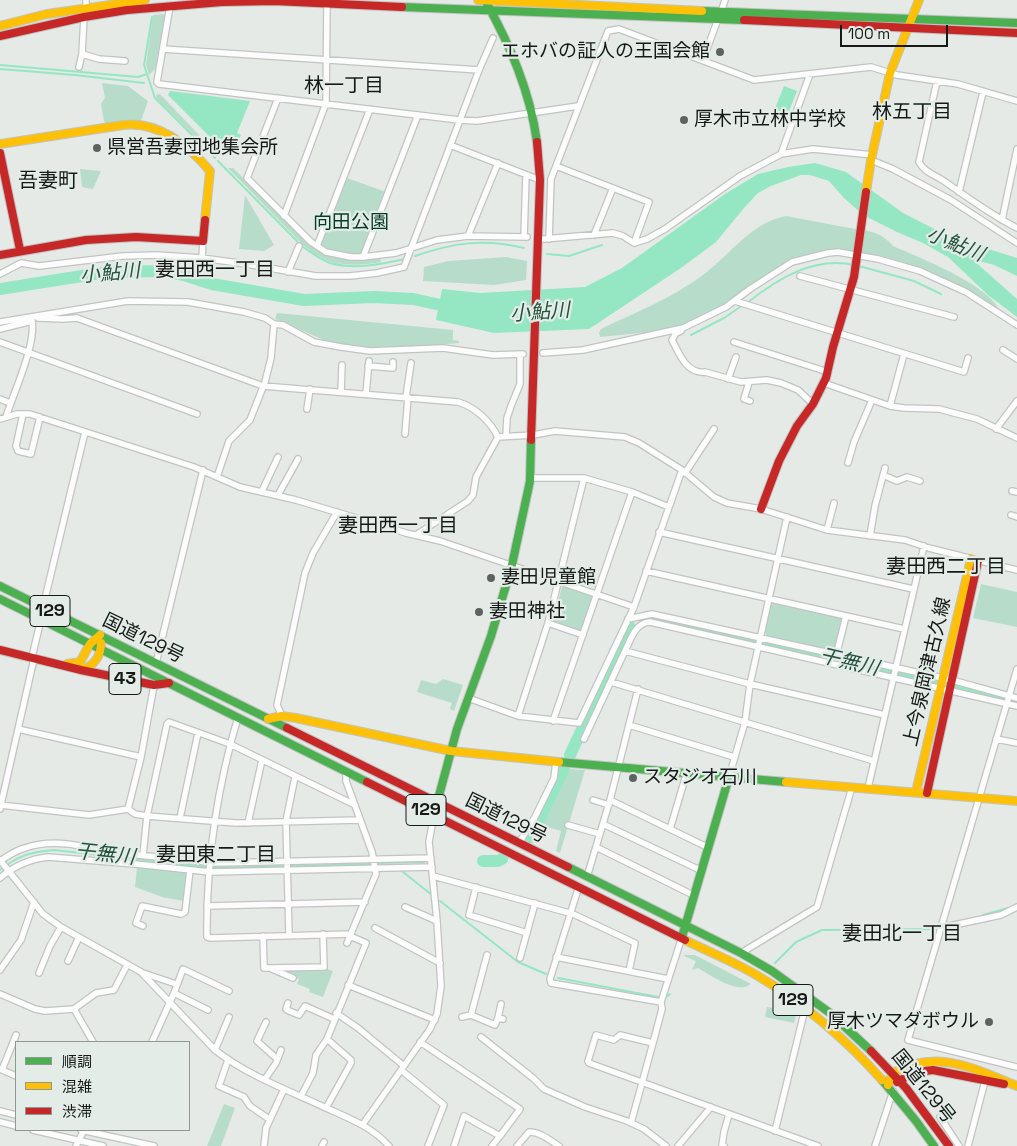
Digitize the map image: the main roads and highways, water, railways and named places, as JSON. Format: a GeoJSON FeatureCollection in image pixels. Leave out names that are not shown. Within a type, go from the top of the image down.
{"type":"FeatureCollection","features":[{"type":"Feature","properties":{"kind":"main road"},"geometry":{"type":"LineString","coordinates":[[0,26],[86,4],[145,0]]}},
{"type":"Feature","properties":{"kind":"main road"},"geometry":{"type":"LineString","coordinates":[[478,0],[908,28],[1017,33]]}},
{"type":"Feature","properties":{"kind":"main road"},"geometry":{"type":"LineString","coordinates":[[434,814],[451,751],[491,636],[512,565],[526,506],[533,435],[540,156],[533,112],[512,50],[485,0]]}},
{"type":"Feature","properties":{"kind":"main road"},"geometry":{"type":"LineString","coordinates":[[761,509],[779,461],[797,426],[813,404],[828,372],[837,332],[857,263],[872,158],[890,73],[919,0]]}},
{"type":"Feature","properties":{"kind":"main road"},"geometry":{"type":"LineString","coordinates":[[0,36],[84,17],[127,10],[170,5],[274,1],[492,12],[912,19],[1017,23]]}},
{"type":"Feature","properties":{"kind":"main road"},"geometry":{"type":"LineString","coordinates":[[0,144],[130,124],[156,129],[167,134],[185,146],[210,171],[203,241],[121,238],[77,241],[0,254]]}},
{"type":"Feature","properties":{"kind":"main road"},"geometry":{"type":"LineString","coordinates":[[0,153],[20,250]]}},
{"type":"Feature","properties":{"kind":"main road","name":"上今泉岡津古久線"},"geometry":{"type":"LineString","coordinates":[[916,792],[974,560],[950,691],[927,793]]}},
{"type":"Feature","properties":{"kind":"main road","name":"国道129号"},"geometry":{"type":"LineString","coordinates":[[0,586],[741,953],[788,981],[831,1013],[855,1034],[900,1080],[949,1146]]}},
{"type":"Feature","properties":{"kind":"main road","name":"国道129号"},"geometry":{"type":"LineString","coordinates":[[0,599],[758,976],[805,1008],[846,1043],[908,1109],[934,1146]]}},
{"type":"Feature","properties":{"kind":"main road","name":"43"},"geometry":{"type":"LineString","coordinates":[[64,664],[80,662],[90,644],[100,636]]}},
{"type":"Feature","properties":{"kind":"main road","name":"43"},"geometry":{"type":"LineString","coordinates":[[81,670],[94,664],[101,649],[100,636]]}},
{"type":"Feature","properties":{"kind":"main road","name":"43"},"geometry":{"type":"LineString","coordinates":[[0,650],[64,664],[81,670],[154,685],[169,683]]}},
{"type":"Feature","properties":{"kind":"main road"},"geometry":{"type":"LineString","coordinates":[[268,719],[282,716],[451,751],[1017,801]]}},
{"type":"Feature","properties":{"kind":"main road"},"geometry":{"type":"LineString","coordinates":[[682,937],[729,777]]}},
{"type":"Feature","properties":{"kind":"main road"},"geometry":{"type":"LineString","coordinates":[[890,1088],[893,1073],[914,1063],[934,1061],[946,1062],[987,1074],[1017,1086]]}},
{"type":"Feature","properties":{"kind":"main road"},"geometry":{"type":"LineString","coordinates":[[890,1088],[900,1080],[916,1072],[933,1070],[1017,1086]]}},
{"type":"Feature","properties":{"kind":"water"},"geometry":{"type":"Polygon","coordinates":[[[784,86],[797,91],[787,116],[774,111],[784,86]]]}},
{"type":"Feature","properties":{"kind":"water"},"geometry":{"type":"Polygon","coordinates":[[[170,91],[250,101],[237,133],[241,135],[232,157],[228,150],[218,145],[168,95],[170,91]]]}},
{"type":"Feature","properties":{"kind":"water"},"geometry":{"type":"Polygon","coordinates":[[[815,163],[846,172],[903,213],[950,237],[1017,258],[1017,276],[994,265],[972,259],[1017,299],[1017,317],[988,295],[948,257],[863,215],[829,181],[810,175],[801,175],[758,193],[716,242],[681,268],[589,329],[494,333],[436,320],[442,289],[480,293],[585,287],[622,268],[725,194],[758,174],[815,163]]]}},
{"type":"Feature","properties":{"kind":"waterway"},"geometry":{"type":"LineString","coordinates":[[152,17],[144,65],[155,98],[215,158]]}},
{"type":"Feature","properties":{"kind":"waterway"},"geometry":{"type":"LineString","coordinates":[[0,65],[138,77],[147,74]]}},
{"type":"Feature","properties":{"kind":"waterway"},"geometry":{"type":"LineString","coordinates":[[0,69],[144,83]]}},
{"type":"Feature","properties":{"kind":"waterway"},"geometry":{"type":"LineString","coordinates":[[218,161],[297,241]]}},
{"type":"Feature","properties":{"kind":"waterway"},"geometry":{"type":"LineString","coordinates":[[415,256],[468,243],[495,243],[524,248]]}},
{"type":"Feature","properties":{"kind":"waterway"},"geometry":{"type":"LineString","coordinates":[[547,254],[569,256],[602,245]]}},
{"type":"Feature","properties":{"kind":"waterway"},"geometry":{"type":"LineString","coordinates":[[303,247],[323,260],[339,265],[368,266],[405,259]]}},
{"type":"Feature","properties":{"kind":"waterway"},"geometry":{"type":"LineString","coordinates":[[747,303],[783,278],[810,267],[839,263],[854,265]]}},
{"type":"Feature","properties":{"kind":"waterway"},"geometry":{"type":"LineString","coordinates":[[859,266],[914,281],[941,294]]}},
{"type":"Feature","properties":{"kind":"waterway","name":"小鮎川"},"geometry":{"type":"LineString","coordinates":[[0,289],[107,272],[163,271],[184,275],[212,284],[304,300],[374,297],[413,299],[454,308]]}},
{"type":"Feature","properties":{"kind":"waterway"},"geometry":{"type":"LineString","coordinates":[[691,335],[724,318],[743,305]]}},
{"type":"Feature","properties":{"kind":"waterway","name":"干無川"},"geometry":{"type":"LineString","coordinates":[[653,617],[751,641]]}},
{"type":"Feature","properties":{"kind":"waterway","name":"干無川"},"geometry":{"type":"LineString","coordinates":[[570,755],[630,627]]}},
{"type":"Feature","properties":{"kind":"waterway","name":"干無川"},"geometry":{"type":"LineString","coordinates":[[766,644],[931,681]]}},
{"type":"Feature","properties":{"kind":"waterway","name":"干無川"},"geometry":{"type":"LineString","coordinates":[[960,688],[1001,697]]}},
{"type":"Feature","properties":{"kind":"waterway","name":"干無川"},"geometry":{"type":"LineString","coordinates":[[531,837],[564,768]]}},
{"type":"Feature","properties":{"kind":"waterway","name":"干無川"},"geometry":{"type":"LineString","coordinates":[[0,870],[26,855],[54,850],[216,868],[371,864]]}},
{"type":"Feature","properties":{"kind":"waterway","name":"干無川"},"geometry":{"type":"LineString","coordinates":[[483,861],[498,861],[502,859]]}},
{"type":"Feature","properties":{"kind":"waterway","name":"干無川"},"geometry":{"type":"LineString","coordinates":[[376,863],[424,862]]}},
{"type":"Feature","properties":{"kind":"waterway"},"geometry":{"type":"LineString","coordinates":[[403,872],[432,895]]}},
{"type":"Feature","properties":{"kind":"waterway"},"geometry":{"type":"LineString","coordinates":[[440,901],[518,962],[546,974]]}},
{"type":"Feature","properties":{"kind":"waterway"},"geometry":{"type":"LineString","coordinates":[[983,915],[1008,908]]}},
{"type":"Feature","properties":{"kind":"waterway"},"geometry":{"type":"LineString","coordinates":[[775,963],[796,942],[822,930],[937,929]]}},
{"type":"Feature","properties":{"kind":"waterway"},"geometry":{"type":"LineString","coordinates":[[558,978],[658,997]]}},
{"type":"Feature","properties":{"kind":"waterway"},"geometry":{"type":"LineString","coordinates":[[666,997],[670,994]]}},
{"type":"Feature","properties":{"kind":"place","name":"エホバの証人の王国会館"},"geometry":{"type":"Point","coordinates":[720,52]}},
{"type":"Feature","properties":{"kind":"place","name":"厚木市立林中学校"},"geometry":{"type":"Point","coordinates":[684,120]}},
{"type":"Feature","properties":{"kind":"place","name":"県営吾妻団地集会所"},"geometry":{"type":"Point","coordinates":[97,148]}},
{"type":"Feature","properties":{"kind":"place","name":"妻田児童館"},"geometry":{"type":"Point","coordinates":[491,578]}},
{"type":"Feature","properties":{"kind":"place","name":"妻田神社"},"geometry":{"type":"Point","coordinates":[479,612]}},
{"type":"Feature","properties":{"kind":"place","name":"スタジオ石川"},"geometry":{"type":"Point","coordinates":[633,778]}},
{"type":"Feature","properties":{"kind":"place","name":"厚木ツマダボウル"},"geometry":{"type":"Point","coordinates":[989,1022]}},
{"type":"Feature","properties":{"kind":"district","name":"林一丁目"},"geometry":{"type":"Point","coordinates":[344,87]}},
{"type":"Feature","properties":{"kind":"district","name":"林五丁目"},"geometry":{"type":"Point","coordinates":[912,113]}},
{"type":"Feature","properties":{"kind":"district","name":"吾妻町"},"geometry":{"type":"Point","coordinates":[48,182]}},
{"type":"Feature","properties":{"kind":"district","name":"妻田西一丁目"},"geometry":{"type":"Point","coordinates":[215,271]}},
{"type":"Feature","properties":{"kind":"district","name":"妻田西一丁目"},"geometry":{"type":"Point","coordinates":[398,527]}},
{"type":"Feature","properties":{"kind":"district","name":"妻田西二丁目"},"geometry":{"type":"Point","coordinates":[946,568]}},
{"type":"Feature","properties":{"kind":"district","name":"妻田東二丁目"},"geometry":{"type":"Point","coordinates":[216,856]}},
{"type":"Feature","properties":{"kind":"district","name":"妻田北一丁目"},"geometry":{"type":"Point","coordinates":[902,935]}},
{"type":"Feature","properties":{"kind":"park label","name":"向田公園"},"geometry":{"type":"Point","coordinates":[351,223]}}]}
